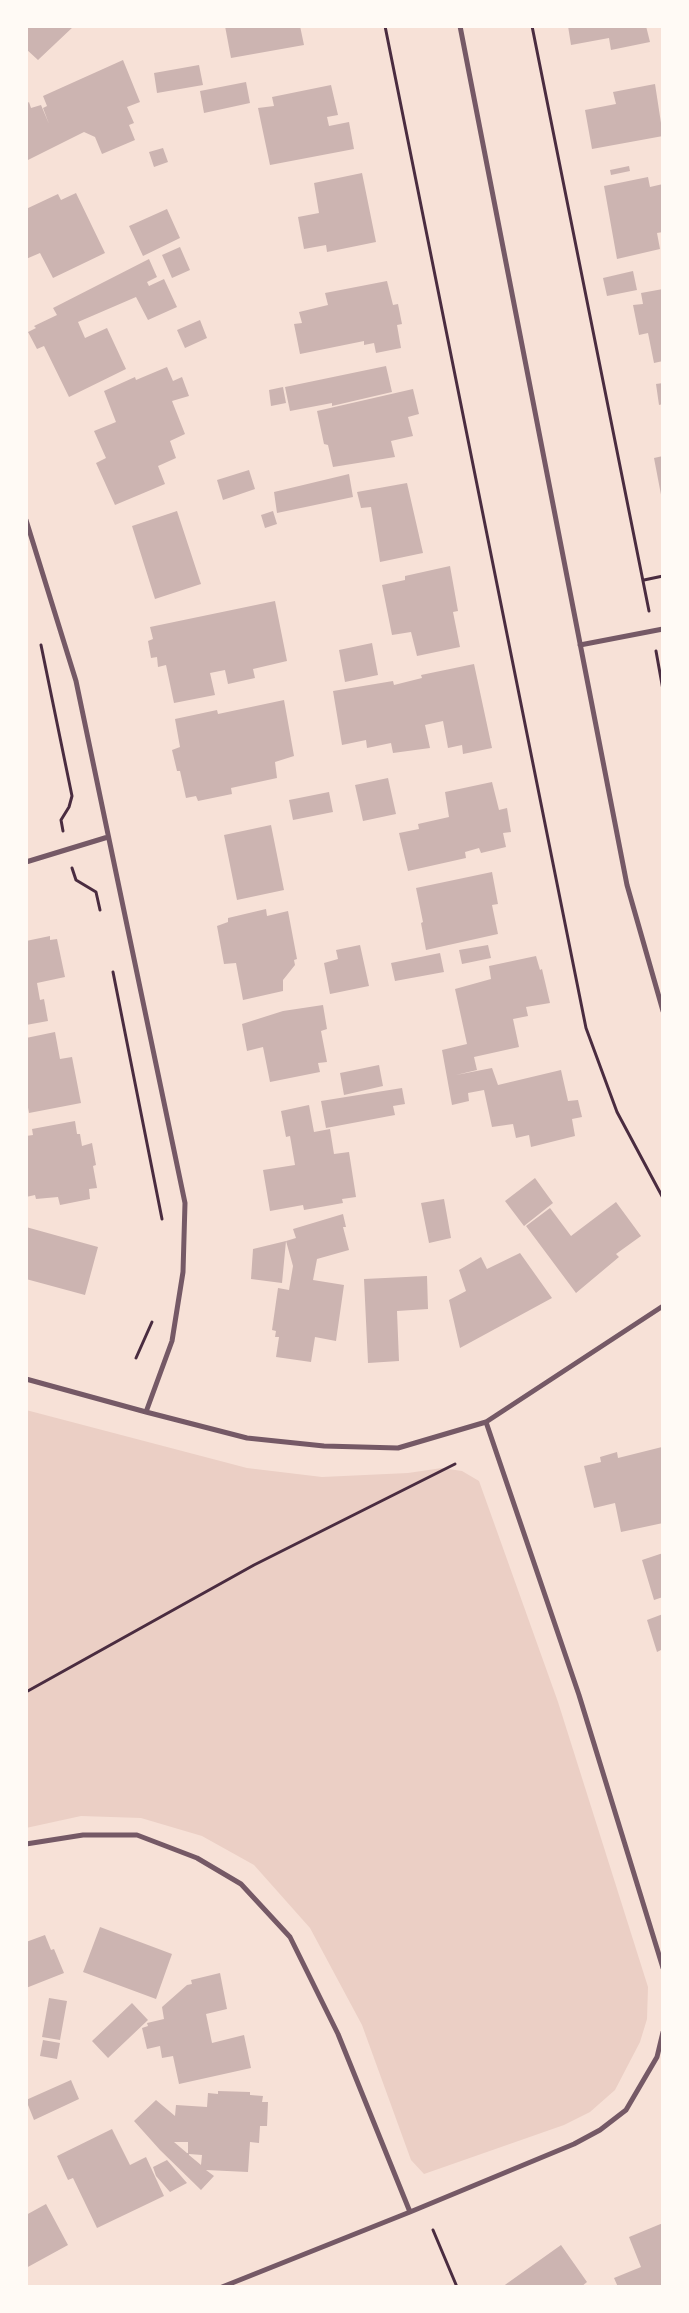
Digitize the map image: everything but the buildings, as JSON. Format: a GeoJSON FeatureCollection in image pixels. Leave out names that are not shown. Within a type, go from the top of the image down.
{"type":"FeatureCollection","features":[{"type":"Feature","properties":{"kind":"street"},"geometry":{"type":"LineString","coordinates":[[460,26],[627,886],[663,1010]]}},
{"type":"Feature","properties":{"kind":"street"},"geometry":{"type":"LineString","coordinates":[[26,520],[76,681],[185,1203],[183,1272],[172,1341],[146,1412]]}},
{"type":"Feature","properties":{"kind":"street"},"geometry":{"type":"LineString","coordinates":[[580,645],[663,629]]}},
{"type":"Feature","properties":{"kind":"street"},"geometry":{"type":"LineString","coordinates":[[26,862],[66,852],[108,837]]}},
{"type":"Feature","properties":{"kind":"street"},"geometry":{"type":"LineString","coordinates":[[26,1379],[247,1438],[324,1446],[398,1448],[486,1422],[663,1306]]}},
{"type":"Feature","properties":{"kind":"street"},"geometry":{"type":"LineString","coordinates":[[486,1422],[579,1694],[663,1968]]}},
{"type":"Feature","properties":{"kind":"street"},"geometry":{"type":"LineString","coordinates":[[26,1844],[83,1835],[138,1835],[197,1858],[241,1884],[290,1937],[338,2034],[410,2212]]}},
{"type":"Feature","properties":{"kind":"street"},"geometry":{"type":"LineString","coordinates":[[222,2287],[574,2144],[600,2130],[626,2110],[658,2056],[663,2032]]}},
{"type":"Feature","properties":{"kind":"path"},"geometry":{"type":"LineString","coordinates":[[385,26],[586,1028],[617,1112],[663,1198]]}},
{"type":"Feature","properties":{"kind":"path"},"geometry":{"type":"LineString","coordinates":[[532,26],[644,580],[663,576]]}},
{"type":"Feature","properties":{"kind":"path"},"geometry":{"type":"LineString","coordinates":[[40,637],[72,796],[62,820],[66,852],[76,880],[96,892],[101,912]]}},
{"type":"Feature","properties":{"kind":"path"},"geometry":{"type":"LineString","coordinates":[[660,680],[663,690]]}},
{"type":"Feature","properties":{"kind":"path"},"geometry":{"type":"LineString","coordinates":[[113,970],[164,1228]]}},
{"type":"Feature","properties":{"kind":"path"},"geometry":{"type":"LineString","coordinates":[[136,1358],[154,1316]]}},
{"type":"Feature","properties":{"kind":"path"},"geometry":{"type":"LineString","coordinates":[[26,1692],[254,1565],[455,1464]]}},
{"type":"Feature","properties":{"kind":"path"},"geometry":{"type":"LineString","coordinates":[[433,2230],[457,2287]]}},
{"type":"Feature","properties":{"kind":"shaded area"},"geometry":{"type":"Polygon","coordinates":[[[26,1410],[247,1468],[322,1477],[408,1473],[442,1468],[462,1471],[479,1481],[558,1702],[648,1987],[647,2019],[640,2042],[615,2090],[590,2112],[564,2125],[424,2174],[411,2160],[362,2025],[310,1928],[254,1865],[202,1836],[141,1818],[81,1816],[26,1828],[26,1410]]]}}]}
